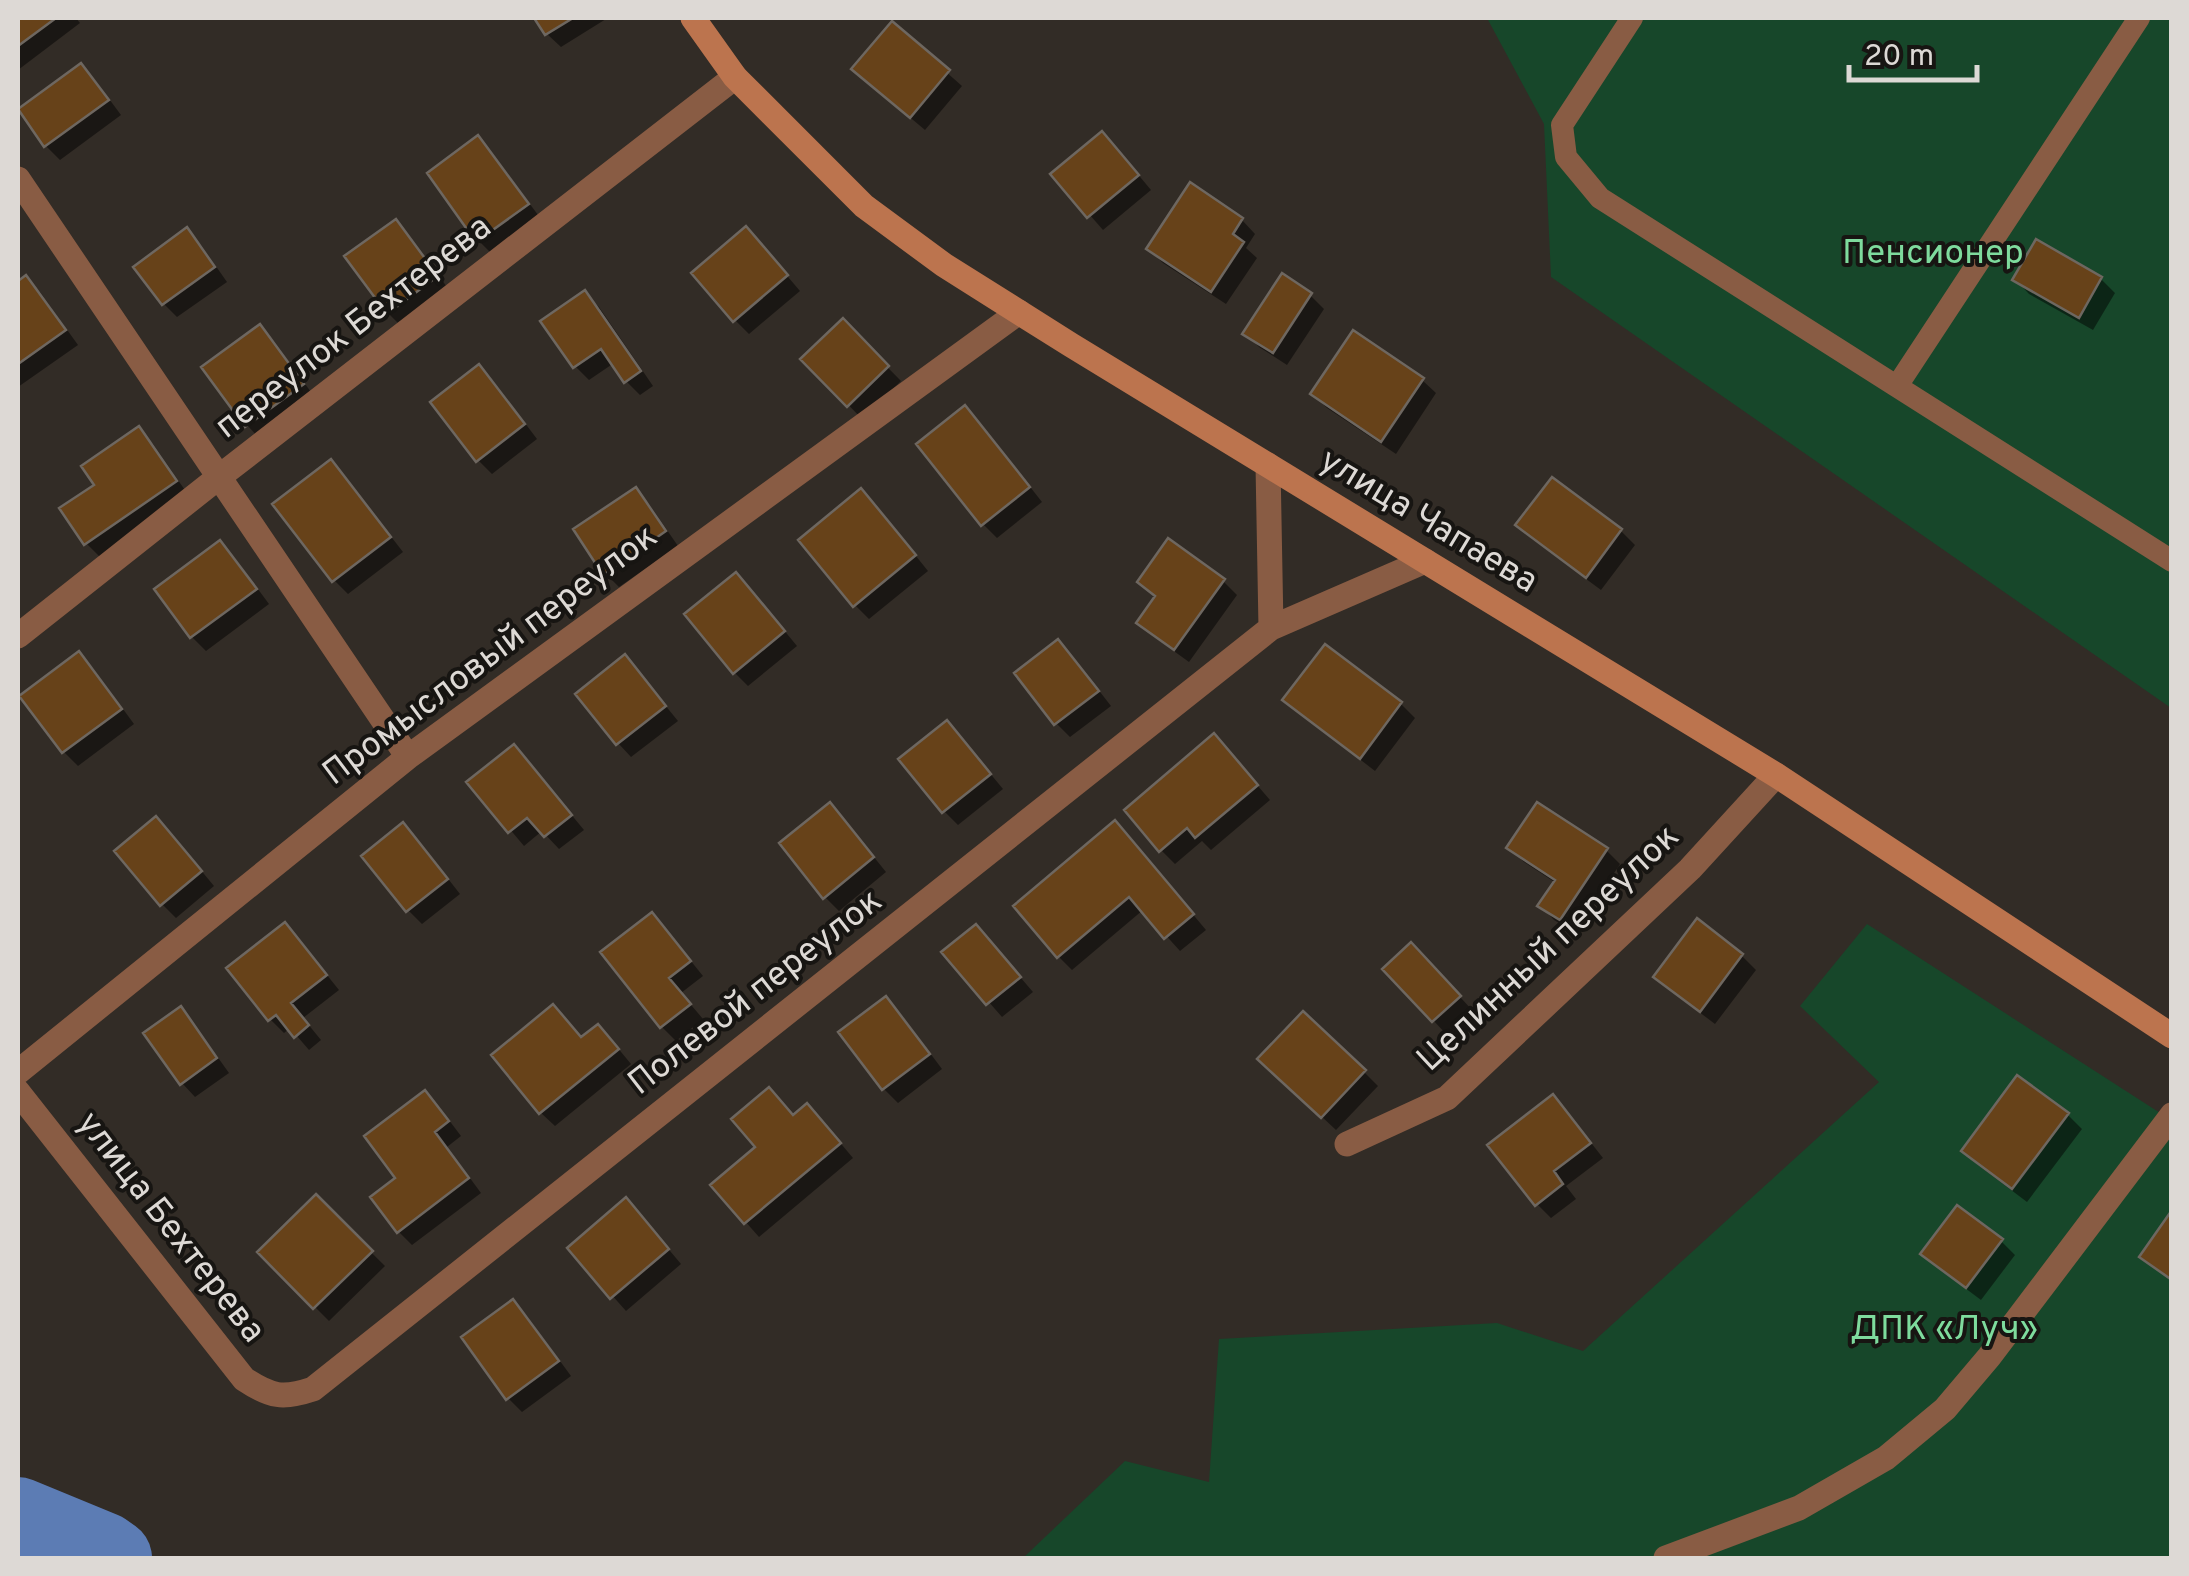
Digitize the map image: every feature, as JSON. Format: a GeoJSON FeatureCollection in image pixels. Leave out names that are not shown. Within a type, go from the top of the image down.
{"type":"FeatureCollection","features":[{"type":"Feature","properties":{"kind":"street","name":"улица Чапаева"},"geometry":{"type":"LineString","coordinates":[[692,18],[736,77],[864,206],[944,264],[1776,775],[2172,1036]]}},
{"type":"Feature","properties":{"kind":"street","name":"переулок Бехтерева"},"geometry":{"type":"LineString","coordinates":[[18,636],[736,77]]}},
{"type":"Feature","properties":{"kind":"street"},"geometry":{"type":"LineString","coordinates":[[18,180],[408,757]]}},
{"type":"Feature","properties":{"kind":"street","name":"Промысловый переулок"},"geometry":{"type":"LineString","coordinates":[[18,1072],[408,757],[1019,312]]}},
{"type":"Feature","properties":{"kind":"street"},"geometry":{"type":"LineString","coordinates":[[1268,465],[1271,628]]}},
{"type":"Feature","properties":{"kind":"street","name":"Полевой переулок"},"geometry":{"type":"LineString","coordinates":[[277,1396],[313,1389],[1271,628],[1424,561]]}},
{"type":"Feature","properties":{"kind":"street","name":"Целинный переулок"},"geometry":{"type":"LineString","coordinates":[[1347,1144],[1447,1098],[1690,869],[1776,775]]}},
{"type":"Feature","properties":{"kind":"street","name":"улица Бехтерева"},"geometry":{"type":"LineString","coordinates":[[18,1092],[244,1379],[277,1396]]}},
{"type":"Feature","properties":{"kind":"street"},"geometry":{"type":"LineString","coordinates":[[1666,1558],[1799,1508],[1886,1458],[1945,1409],[1989,1358],[2172,1115]]}},
{"type":"Feature","properties":{"kind":"lane"},"geometry":{"type":"LineString","coordinates":[[1632,18],[1562,125],[1566,157],[1600,198],[2172,561]]}},
{"type":"Feature","properties":{"kind":"lane"},"geometry":{"type":"LineString","coordinates":[[1896,386],[2138,18]]}},
{"type":"Feature","properties":{"kind":"green space","name":"Пенсионер"},"geometry":{"type":"Polygon","coordinates":[[[1487,18],[2171,18],[2171,708],[1551,277],[1544,124],[1487,18]]]}},
{"type":"Feature","properties":{"kind":"green space","name":"ДПК «Луч»"},"geometry":{"type":"Polygon","coordinates":[[[1867,924],[2171,1120],[2171,1558],[1023,1558],[1125,1461],[1209,1482],[1219,1339],[1497,1323],[1583,1351],[1879,1082],[1800,1006],[1867,924]]]}},
{"type":"Feature","properties":{"kind":"building"},"geometry":{"type":"Polygon","coordinates":[[[18,18],[56,18],[18,46],[18,18]]]}},
{"type":"Feature","properties":{"kind":"building"},"geometry":{"type":"Polygon","coordinates":[[[534,18],[573,18],[545,35],[534,18]]]}},
{"type":"Feature","properties":{"kind":"building"},"geometry":{"type":"Polygon","coordinates":[[[892,21],[950,70],[910,118],[851,69],[892,21]]]}},
{"type":"Feature","properties":{"kind":"building"},"geometry":{"type":"Polygon","coordinates":[[[81,63],[109,100],[44,147],[18,109],[81,63]]]}},
{"type":"Feature","properties":{"kind":"building"},"geometry":{"type":"Polygon","coordinates":[[[1102,131],[1139,175],[1087,218],[1050,174],[1102,131]]]}},
{"type":"Feature","properties":{"kind":"building"},"geometry":{"type":"Polygon","coordinates":[[[478,135],[529,204],[476,242],[427,173],[478,135]]]}},
{"type":"Feature","properties":{"kind":"building"},"geometry":{"type":"Polygon","coordinates":[[[1190,182],[1243,218],[1233,234],[1244,242],[1211,292],[1146,249],[1190,182]]]}},
{"type":"Feature","properties":{"kind":"building"},"geometry":{"type":"Polygon","coordinates":[[[396,219],[438,276],[387,314],[344,256],[396,219]]]}},
{"type":"Feature","properties":{"kind":"building"},"geometry":{"type":"Polygon","coordinates":[[[746,226],[788,275],[733,322],[691,273],[746,226]]]}},
{"type":"Feature","properties":{"kind":"building"},"geometry":{"type":"Polygon","coordinates":[[[187,227],[215,267],[162,305],[133,267],[187,227]]]}},
{"type":"Feature","properties":{"kind":"building"},"geometry":{"type":"Polygon","coordinates":[[[2036,239],[2102,277],[2079,318],[2012,280],[2036,239]]]}},
{"type":"Feature","properties":{"kind":"building"},"geometry":{"type":"Polygon","coordinates":[[[1282,273],[1312,293],[1273,353],[1242,334],[1282,273]]]}},
{"type":"Feature","properties":{"kind":"building"},"geometry":{"type":"Polygon","coordinates":[[[26,275],[66,330],[18,364],[18,281],[26,275]]]}},
{"type":"Feature","properties":{"kind":"building"},"geometry":{"type":"Polygon","coordinates":[[[585,290],[641,371],[624,383],[601,349],[573,368],[540,321],[585,290]]]}},
{"type":"Feature","properties":{"kind":"building"},"geometry":{"type":"Polygon","coordinates":[[[843,318],[889,366],[847,407],[800,359],[843,318]]]}},
{"type":"Feature","properties":{"kind":"building"},"geometry":{"type":"Polygon","coordinates":[[[260,324],[304,384],[245,427],[201,367],[260,324]]]}},
{"type":"Feature","properties":{"kind":"building"},"geometry":{"type":"Polygon","coordinates":[[[1353,330],[1424,378],[1381,442],[1310,394],[1353,330]]]}},
{"type":"Feature","properties":{"kind":"building"},"geometry":{"type":"Polygon","coordinates":[[[479,364],[525,424],[476,462],[430,402],[479,364]]]}},
{"type":"Feature","properties":{"kind":"building"},"geometry":{"type":"Polygon","coordinates":[[[965,405],[1030,487],[981,526],[916,444],[965,405]]]}},
{"type":"Feature","properties":{"kind":"building"},"geometry":{"type":"Polygon","coordinates":[[[139,426],[177,481],[84,545],[59,508],[94,485],[81,466],[139,426]]]}},
{"type":"Feature","properties":{"kind":"building"},"geometry":{"type":"Polygon","coordinates":[[[331,459],[391,537],[332,582],[272,504],[331,459]]]}},
{"type":"Feature","properties":{"kind":"building"},"geometry":{"type":"Polygon","coordinates":[[[1552,477],[1622,529],[1586,578],[1515,525],[1552,477]]]}},
{"type":"Feature","properties":{"kind":"building"},"geometry":{"type":"Polygon","coordinates":[[[636,487],[666,531],[603,575],[573,529],[636,487]]]}},
{"type":"Feature","properties":{"kind":"building"},"geometry":{"type":"Polygon","coordinates":[[[861,488],[916,555],[853,607],[798,540],[861,488]]]}},
{"type":"Feature","properties":{"kind":"building"},"geometry":{"type":"Polygon","coordinates":[[[1168,538],[1225,579],[1174,650],[1136,623],[1155,596],[1137,582],[1168,538]]]}},
{"type":"Feature","properties":{"kind":"building"},"geometry":{"type":"Polygon","coordinates":[[[220,540],[257,589],[190,638],[154,589],[220,540]]]}},
{"type":"Feature","properties":{"kind":"building"},"geometry":{"type":"Polygon","coordinates":[[[736,572],[785,631],[733,674],[684,614],[736,572]]]}},
{"type":"Feature","properties":{"kind":"building"},"geometry":{"type":"Polygon","coordinates":[[[1058,639],[1099,691],[1054,725],[1014,673],[1058,639]]]}},
{"type":"Feature","properties":{"kind":"building"},"geometry":{"type":"Polygon","coordinates":[[[1325,644],[1402,702],[1360,759],[1282,700],[1325,644]]]}},
{"type":"Feature","properties":{"kind":"building"},"geometry":{"type":"Polygon","coordinates":[[[79,651],[122,709],[62,753],[19,696],[79,651]]]}},
{"type":"Feature","properties":{"kind":"building"},"geometry":{"type":"Polygon","coordinates":[[[625,654],[666,706],[616,745],[575,694],[625,654]]]}},
{"type":"Feature","properties":{"kind":"building"},"geometry":{"type":"Polygon","coordinates":[[[947,720],[991,774],[942,813],[898,759],[947,720]]]}},
{"type":"Feature","properties":{"kind":"building"},"geometry":{"type":"Polygon","coordinates":[[[1214,733],[1258,785],[1195,838],[1187,828],[1159,852],[1124,810],[1214,733]]]}},
{"type":"Feature","properties":{"kind":"building"},"geometry":{"type":"Polygon","coordinates":[[[514,744],[572,815],[544,837],[527,818],[508,833],[466,782],[514,744]]]}},
{"type":"Feature","properties":{"kind":"building"},"geometry":{"type":"Polygon","coordinates":[[[830,802],[874,857],[823,899],[779,843],[830,802]]]}},
{"type":"Feature","properties":{"kind":"building"},"geometry":{"type":"Polygon","coordinates":[[[1537,802],[1608,848],[1560,920],[1537,906],[1555,880],[1506,848],[1537,802]]]}},
{"type":"Feature","properties":{"kind":"building"},"geometry":{"type":"Polygon","coordinates":[[[156,816],[202,871],[160,906],[114,851],[156,816]]]}},
{"type":"Feature","properties":{"kind":"building"},"geometry":{"type":"Polygon","coordinates":[[[1115,820],[1194,914],[1164,939],[1129,897],[1057,958],[1013,906],[1115,820]]]}},
{"type":"Feature","properties":{"kind":"building"},"geometry":{"type":"Polygon","coordinates":[[[403,822],[448,879],[406,912],[361,856],[403,822]]]}},
{"type":"Feature","properties":{"kind":"building"},"geometry":{"type":"Polygon","coordinates":[[[652,912],[691,961],[669,978],[691,1004],[660,1028],[600,952],[652,912]]]}},
{"type":"Feature","properties":{"kind":"building"},"geometry":{"type":"Polygon","coordinates":[[[1697,918],[1743,954],[1700,1012],[1653,977],[1697,918]]]}},
{"type":"Feature","properties":{"kind":"building"},"geometry":{"type":"Polygon","coordinates":[[[285,922],[327,975],[291,1003],[309,1025],[294,1038],[276,1015],[268,1021],[226,968],[285,922]]]}},
{"type":"Feature","properties":{"kind":"building"},"geometry":{"type":"Polygon","coordinates":[[[976,924],[1021,977],[986,1005],[941,952],[976,924]]]}},
{"type":"Feature","properties":{"kind":"building"},"geometry":{"type":"Polygon","coordinates":[[[1411,942],[1461,996],[1432,1022],[1382,969],[1411,942]]]}},
{"type":"Feature","properties":{"kind":"building"},"geometry":{"type":"Polygon","coordinates":[[[886,996],[930,1054],[882,1090],[838,1032],[886,996]]]}},
{"type":"Feature","properties":{"kind":"building"},"geometry":{"type":"Polygon","coordinates":[[[553,1004],[581,1037],[598,1024],[619,1049],[539,1114],[491,1055],[553,1004]]]}},
{"type":"Feature","properties":{"kind":"building"},"geometry":{"type":"Polygon","coordinates":[[[181,1006],[217,1058],[180,1085],[143,1033],[181,1006]]]}},
{"type":"Feature","properties":{"kind":"building"},"geometry":{"type":"Polygon","coordinates":[[[1303,1011],[1366,1070],[1321,1118],[1257,1059],[1303,1011]]]}},
{"type":"Feature","properties":{"kind":"building"},"geometry":{"type":"Polygon","coordinates":[[[2017,1075],[2069,1113],[2012,1189],[1961,1151],[2017,1075]]]}},
{"type":"Feature","properties":{"kind":"building"},"geometry":{"type":"Polygon","coordinates":[[[769,1087],[793,1115],[807,1103],[841,1143],[744,1224],[710,1185],[755,1147],[731,1119],[769,1087]]]}},
{"type":"Feature","properties":{"kind":"building"},"geometry":{"type":"Polygon","coordinates":[[[425,1090],[449,1121],[435,1132],[469,1178],[397,1233],[370,1197],[395,1178],[364,1136],[425,1090]]]}},
{"type":"Feature","properties":{"kind":"building"},"geometry":{"type":"Polygon","coordinates":[[[1553,1094],[1591,1143],[1554,1171],[1563,1184],[1535,1206],[1487,1145],[1553,1094]]]}},
{"type":"Feature","properties":{"kind":"building"},"geometry":{"type":"Polygon","coordinates":[[[316,1194],[373,1251],[313,1309],[257,1252],[316,1194]]]}},
{"type":"Feature","properties":{"kind":"building"},"geometry":{"type":"Polygon","coordinates":[[[626,1197],[669,1249],[610,1299],[567,1248],[626,1197]]]}},
{"type":"Feature","properties":{"kind":"building"},"geometry":{"type":"Polygon","coordinates":[[[1957,1205],[2003,1239],[1966,1288],[1920,1254],[1957,1205]]]}},
{"type":"Feature","properties":{"kind":"building"},"geometry":{"type":"Polygon","coordinates":[[[2172,1210],[2172,1280],[2139,1257],[2172,1210]]]}},
{"type":"Feature","properties":{"kind":"building"},"geometry":{"type":"Polygon","coordinates":[[[513,1299],[559,1361],[506,1400],[461,1337],[513,1299]]]}},
{"type":"Feature","properties":{"kind":"waterway"},"geometry":{"type":"LineString","coordinates":[[18,1516],[113,1558]]}}]}
